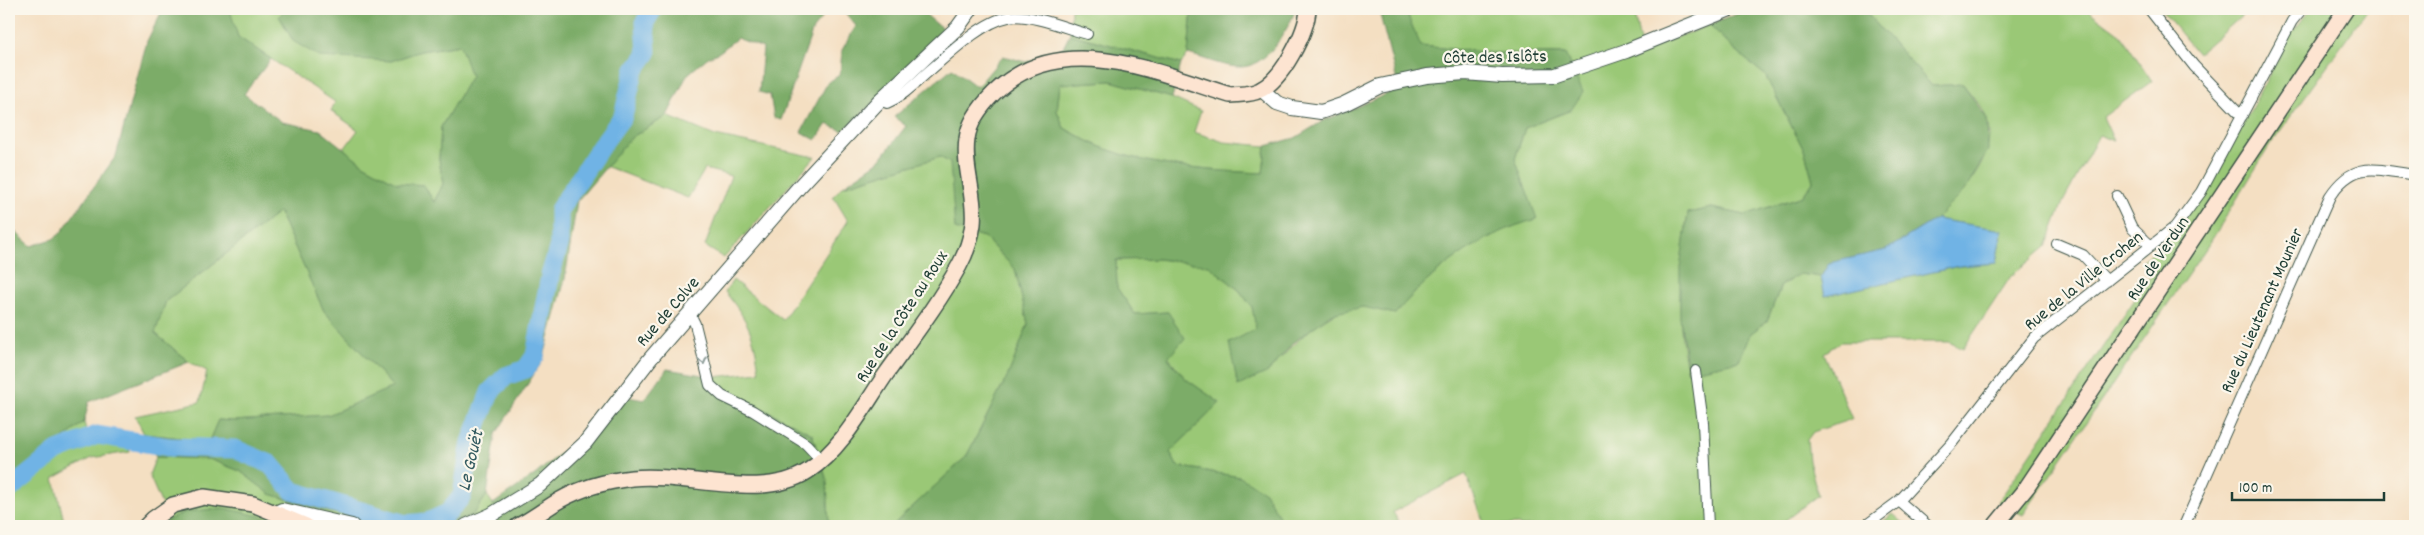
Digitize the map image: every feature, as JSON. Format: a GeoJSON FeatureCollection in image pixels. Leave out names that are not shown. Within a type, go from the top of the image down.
{"type":"FeatureCollection","features":[{"type":"Feature","properties":{"kind":"main road"},"geometry":{"type":"LineString","coordinates":[[1262,90],[1284,65],[1303,33],[1308,9]]}},
{"type":"Feature","properties":{"kind":"main road","name":"Rue de Verdun"},"geometry":{"type":"LineString","coordinates":[[1995,526],[2027,487],[2346,9]]}},
{"type":"Feature","properties":{"kind":"main road","name":"Rue de la Côte au Roux"},"geometry":{"type":"LineString","coordinates":[[518,526],[562,499],[595,485],[632,478],[673,477],[749,486],[770,484],[792,479],[808,471],[821,460],[840,442],[942,295],[959,266],[969,245],[974,222],[967,139],[974,118],[983,104],[1005,83],[1030,69],[1052,62],[1082,58],[1111,60],[1230,94],[1249,94],[1262,90]]}},
{"type":"Feature","properties":{"kind":"main road"},"geometry":{"type":"LineString","coordinates":[[146,526],[153,518],[173,505],[204,497],[253,504],[272,514],[306,526]]}},
{"type":"Feature","properties":{"kind":"street","name":"Rue de Colve"},"geometry":{"type":"LineString","coordinates":[[466,526],[491,515],[540,485],[579,449],[650,359],[800,186],[880,100],[958,27],[972,9]]}},
{"type":"Feature","properties":{"kind":"street","name":"Côte des Islôts"},"geometry":{"type":"LineString","coordinates":[[1262,90],[1277,103],[1292,108],[1321,112],[1344,104],[1380,86],[1427,76],[1465,73],[1502,76],[1554,75],[1626,51],[1730,9]]}},
{"type":"Feature","properties":{"kind":"street"},"geometry":{"type":"LineString","coordinates":[[2149,9],[2194,66],[2242,116]]}},
{"type":"Feature","properties":{"kind":"street","name":"Rue de la Ville Crohen"},"geometry":{"type":"LineString","coordinates":[[1865,526],[1899,501],[1952,443],[2034,338],[2175,227],[2201,192],[2292,21],[2302,9]]}},
{"type":"Feature","properties":{"kind":"street"},"geometry":{"type":"LineString","coordinates":[[880,100],[887,103],[900,98],[953,51],[992,23],[1009,17],[1024,17],[1087,34]]}},
{"type":"Feature","properties":{"kind":"street","name":"Rue du Lieutenant Mounier"},"geometry":{"type":"LineString","coordinates":[[2184,526],[2330,196],[2339,183],[2353,172],[2370,169],[2415,175]]}},
{"type":"Feature","properties":{"kind":"street"},"geometry":{"type":"LineString","coordinates":[[2117,196],[2132,228],[2151,246]]}},
{"type":"Feature","properties":{"kind":"street"},"geometry":{"type":"LineString","coordinates":[[2058,244],[2083,255],[2107,281]]}},
{"type":"Feature","properties":{"kind":"street"},"geometry":{"type":"LineString","coordinates":[[690,314],[695,324],[710,385],[722,396],[753,411],[806,444],[821,460]]}},
{"type":"Feature","properties":{"kind":"street"},"geometry":{"type":"LineString","coordinates":[[1696,371],[1703,423],[1708,526]]}},
{"type":"Feature","properties":{"kind":"street"},"geometry":{"type":"LineString","coordinates":[[1899,501],[1928,526]]}},
{"type":"Feature","properties":{"kind":"street"},"geometry":{"type":"LineString","coordinates":[[272,514],[282,510],[352,526]]}},
{"type":"Feature","properties":{"kind":"green space"},"geometry":{"type":"Polygon","coordinates":[[[163,9],[230,10],[238,37],[271,59],[244,94],[282,122],[320,130],[363,164],[397,183],[424,185],[434,202],[443,184],[439,159],[441,127],[471,76],[460,45],[421,51],[391,61],[320,57],[293,41],[279,16],[286,9],[829,9],[813,29],[781,120],[774,118],[770,95],[759,92],[763,48],[737,38],[721,51],[707,58],[687,75],[667,116],[632,137],[577,201],[565,279],[543,360],[496,434],[487,495],[473,515],[437,526],[392,526],[329,512],[270,494],[240,471],[209,459],[156,457],[144,434],[209,441],[218,420],[233,421],[328,415],[393,387],[324,311],[279,212],[166,301],[155,333],[189,362],[89,402],[84,422],[9,483],[9,226],[31,246],[53,239],[60,234],[116,156],[147,41],[163,9]]]}},
{"type":"Feature","properties":{"kind":"green space"},"geometry":{"type":"Polygon","coordinates":[[[228,9],[286,9],[279,16],[391,61],[421,51],[460,45],[471,76],[441,127],[439,159],[443,184],[434,202],[424,185],[397,183],[363,164],[344,149],[358,130],[331,111],[335,102],[238,37],[228,9]]]}},
{"type":"Feature","properties":{"kind":"green space"},"geometry":{"type":"Polygon","coordinates":[[[842,9],[919,9],[943,29],[874,102],[843,131],[827,124],[816,140],[801,132],[828,82],[840,75],[842,50],[856,26],[842,9]]]}},
{"type":"Feature","properties":{"kind":"green space"},"geometry":{"type":"Polygon","coordinates":[[[1071,9],[1192,9],[1188,54],[1181,64],[1070,34],[1071,9]]]}},
{"type":"Feature","properties":{"kind":"green space"},"geometry":{"type":"Polygon","coordinates":[[[1192,9],[1296,9],[1281,38],[1266,55],[1258,62],[1238,67],[1219,64],[1188,54],[1192,9]]]}},
{"type":"Feature","properties":{"kind":"green space"},"geometry":{"type":"Polygon","coordinates":[[[1370,9],[1633,9],[1642,50],[1710,25],[1732,48],[1765,75],[1805,152],[1813,181],[1803,196],[1745,215],[1712,208],[1688,213],[1681,273],[1680,313],[1681,333],[1688,372],[1739,361],[1750,334],[1767,321],[1781,286],[1800,274],[1821,277],[1825,296],[1960,266],[1996,263],[2002,230],[1936,219],[1966,187],[1982,162],[1989,134],[1987,120],[1983,111],[1963,84],[1932,86],[1863,9],[2086,9],[2121,35],[2152,81],[2103,117],[2114,141],[2099,135],[2063,202],[2046,247],[2011,276],[1963,349],[1949,342],[1841,342],[1824,353],[1852,419],[1813,432],[1807,440],[1809,461],[1818,495],[1783,522],[1782,526],[1520,526],[1519,524],[1485,526],[1466,474],[1393,512],[1401,526],[1280,526],[1282,522],[1240,477],[1177,466],[1170,452],[1220,403],[1186,379],[1168,357],[1168,312],[1135,314],[1117,288],[1116,260],[1158,259],[1208,265],[1239,290],[1252,307],[1268,372],[1287,351],[1324,319],[1351,308],[1365,307],[1395,314],[1425,283],[1459,256],[1496,234],[1536,219],[1515,159],[1525,128],[1571,110],[1565,54],[1494,53],[1420,46],[1407,14],[1370,9]]]}},
{"type":"Feature","properties":{"kind":"green space"},"geometry":{"type":"Polygon","coordinates":[[[1749,9],[1774,9],[1778,13],[1783,9],[1863,9],[1932,86],[1963,84],[1987,119],[1988,150],[1966,189],[1936,219],[1886,250],[1829,263],[1821,277],[1800,274],[1781,285],[1767,321],[1750,334],[1739,361],[1688,372],[1680,318],[1680,268],[1688,213],[1712,208],[1745,215],[1803,196],[1813,181],[1805,152],[1765,75],[1732,48],[1710,25],[1749,9]]]}},
{"type":"Feature","properties":{"kind":"green space"},"geometry":{"type":"Polygon","coordinates":[[[2161,9],[2250,9],[2198,54],[2161,9]]]}},
{"type":"Feature","properties":{"kind":"green space"},"geometry":{"type":"Polygon","coordinates":[[[2311,9],[2368,9],[2270,145],[2211,241],[2023,515],[1998,502],[2156,268],[2143,260],[2160,249],[2206,190],[2236,138],[2290,35],[2311,9]]]}},
{"type":"Feature","properties":{"kind":"green space"},"geometry":{"type":"Polygon","coordinates":[[[1379,11],[1407,14],[1421,46],[1494,53],[1565,54],[1583,92],[1571,110],[1525,128],[1515,159],[1537,219],[1496,234],[1459,256],[1425,283],[1395,314],[1363,307],[1331,314],[1294,342],[1268,372],[1238,386],[1229,343],[1256,329],[1252,307],[1239,290],[1208,265],[1158,259],[1116,260],[1117,288],[1135,314],[1168,312],[1185,338],[1168,358],[1186,379],[1220,403],[1170,452],[1177,466],[1240,477],[1265,492],[1282,522],[1280,526],[892,526],[966,457],[1009,373],[1028,324],[1015,269],[984,237],[955,229],[950,163],[940,157],[843,186],[879,161],[906,126],[894,117],[952,68],[977,87],[1003,56],[1026,62],[1063,48],[1070,34],[1181,64],[1172,98],[1111,81],[1060,84],[1057,111],[1064,128],[1087,141],[1130,157],[1206,170],[1263,173],[1266,146],[1295,138],[1323,121],[1399,89],[1379,11]]]}},
{"type":"Feature","properties":{"kind":"green space"},"geometry":{"type":"Polygon","coordinates":[[[1111,81],[1172,98],[1201,111],[1194,132],[1224,142],[1266,146],[1263,173],[1206,170],[1130,157],[1087,141],[1064,128],[1057,111],[1060,84],[1111,81]]]}},
{"type":"Feature","properties":{"kind":"green space"},"geometry":{"type":"Polygon","coordinates":[[[667,116],[715,136],[815,157],[724,258],[705,246],[731,176],[705,169],[688,198],[605,166],[632,137],[667,116]]]}},
{"type":"Feature","properties":{"kind":"green space"},"geometry":{"type":"Polygon","coordinates":[[[940,157],[951,163],[955,229],[984,237],[1015,269],[1028,324],[1009,373],[966,457],[892,526],[829,526],[827,481],[812,434],[742,398],[718,389],[714,377],[759,372],[753,338],[745,320],[725,292],[733,280],[783,320],[848,221],[833,196],[843,186],[940,157]]]}},
{"type":"Feature","properties":{"kind":"green space"},"geometry":{"type":"Polygon","coordinates":[[[279,212],[324,311],[393,387],[328,415],[233,421],[218,420],[209,441],[144,434],[135,416],[200,402],[207,371],[189,362],[155,333],[166,301],[279,212]]]}},
{"type":"Feature","properties":{"kind":"green space"},"geometry":{"type":"Polygon","coordinates":[[[667,369],[714,377],[718,389],[742,398],[812,434],[827,481],[829,526],[500,526],[493,504],[536,474],[575,441],[612,394],[644,400],[667,369]]]}},
{"type":"Feature","properties":{"kind":"green space"},"geometry":{"type":"Polygon","coordinates":[[[84,422],[87,434],[123,430],[130,452],[92,458],[54,478],[65,526],[9,526],[9,483],[84,422]]]}},
{"type":"Feature","properties":{"kind":"green space"},"geometry":{"type":"Polygon","coordinates":[[[156,457],[209,459],[240,471],[271,494],[329,512],[392,526],[285,526],[260,516],[156,526],[162,505],[149,475],[156,457]]]}},
{"type":"Feature","properties":{"kind":"green space"},"geometry":{"type":"Polygon","coordinates":[[[487,495],[493,504],[500,526],[437,526],[473,515],[487,495]]]}},
{"type":"Feature","properties":{"kind":"green space"},"geometry":{"type":"Polygon","coordinates":[[[223,508],[260,516],[285,526],[156,526],[185,512],[223,508]]]}},
{"type":"Feature","properties":{"kind":"green space"},"geometry":{"type":"Polygon","coordinates":[[[1893,514],[1907,526],[1877,526],[1893,514]]]}},
{"type":"Feature","properties":{"kind":"water"},"geometry":{"type":"Polygon","coordinates":[[[1936,219],[2002,230],[1996,263],[1960,266],[1825,296],[1821,277],[1829,263],[1886,250],[1936,219]]]}},
{"type":"Feature","properties":{"kind":"waterway","name":"Le Gouët"},"geometry":{"type":"LineString","coordinates":[[9,490],[57,451],[97,435],[169,447],[235,449],[270,464],[293,491],[406,524],[428,522],[448,513],[462,496],[471,442],[490,392],[506,376],[526,369],[535,356],[550,276],[559,245],[559,210],[623,116],[634,71],[647,53],[645,22],[653,9]]}}]}
